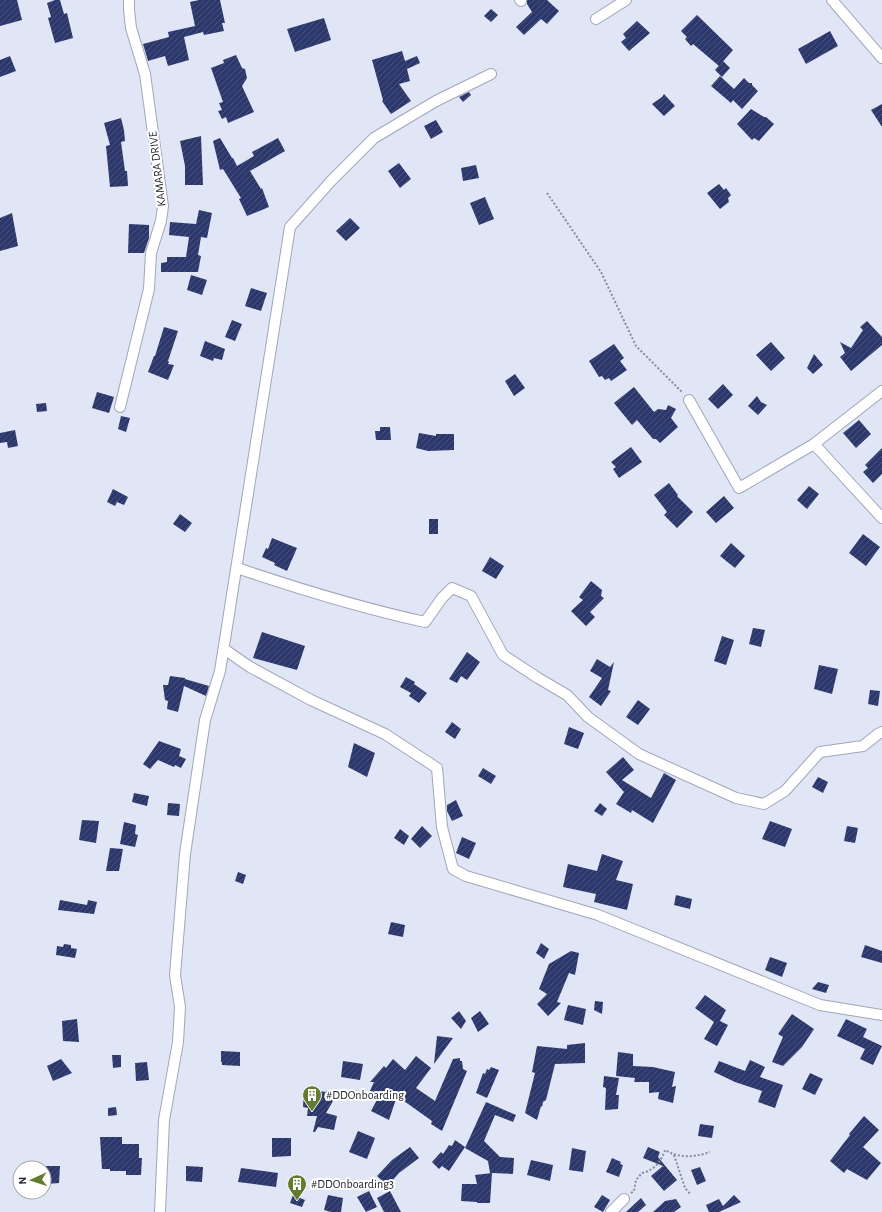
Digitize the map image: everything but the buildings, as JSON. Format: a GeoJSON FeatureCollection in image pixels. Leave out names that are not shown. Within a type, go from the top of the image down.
{"type":"FeatureCollection","features":[{"type":"Feature","properties":{"kind":"street","name":"KAMARA DRIVE"},"geometry":{"type":"LineString","coordinates":[[120,407],[149,289],[151,253],[161,221],[163,206],[145,74],[131,28],[129,0]]}},
{"type":"Feature","properties":{"kind":"street"},"geometry":{"type":"LineString","coordinates":[[596,19],[626,0]]}},
{"type":"Feature","properties":{"kind":"street"},"geometry":{"type":"LineString","coordinates":[[832,0],[882,58]]}},
{"type":"Feature","properties":{"kind":"street"},"geometry":{"type":"LineString","coordinates":[[160,1212],[164,1120],[178,1042],[180,1007],[175,975],[185,854],[205,720],[220,671],[224,649],[290,227],[332,180],[374,138],[436,101],[491,74]]}},
{"type":"Feature","properties":{"kind":"street"},"geometry":{"type":"LineString","coordinates":[[689,400],[739,488],[814,444],[882,391]]}},
{"type":"Feature","properties":{"kind":"street"},"geometry":{"type":"LineString","coordinates":[[814,444],[882,518]]}},
{"type":"Feature","properties":{"kind":"street"},"geometry":{"type":"LineString","coordinates":[[237,568],[302,590],[376,611],[425,622],[442,598],[452,588],[471,596],[503,655],[567,695],[588,717],[639,754],[736,798],[764,804],[785,791],[820,752],[864,746],[882,732]]}},
{"type":"Feature","properties":{"kind":"street"},"geometry":{"type":"LineString","coordinates":[[224,649],[250,667],[311,700],[385,734],[437,768],[442,827],[453,869],[466,876],[598,915],[820,1005],[882,1015]]}},
{"type":"Feature","properties":{"kind":"street"},"geometry":{"type":"LineString","coordinates":[[611,1212],[624,1199]]}},
{"type":"Feature","properties":{"kind":"path"},"geometry":{"type":"LineString","coordinates":[[547,193],[601,272],[636,346],[689,400]]}},
{"type":"Feature","properties":{"kind":"path"},"geometry":{"type":"LineString","coordinates":[[624,1199],[634,1191],[636,1180],[642,1173],[650,1171],[659,1162],[665,1150],[680,1157],[694,1156],[710,1152]]}},
{"type":"Feature","properties":{"kind":"path"},"geometry":{"type":"LineString","coordinates":[[674,1155],[684,1188],[691,1195]]}},
{"type":"Feature","properties":{"kind":"place","name":"#DDOnboarding"},"geometry":{"type":"Point","coordinates":[312,1112]}},
{"type":"Feature","properties":{"kind":"place","name":"#DDOnboarding3"},"geometry":{"type":"Point","coordinates":[297,1201]}}]}
